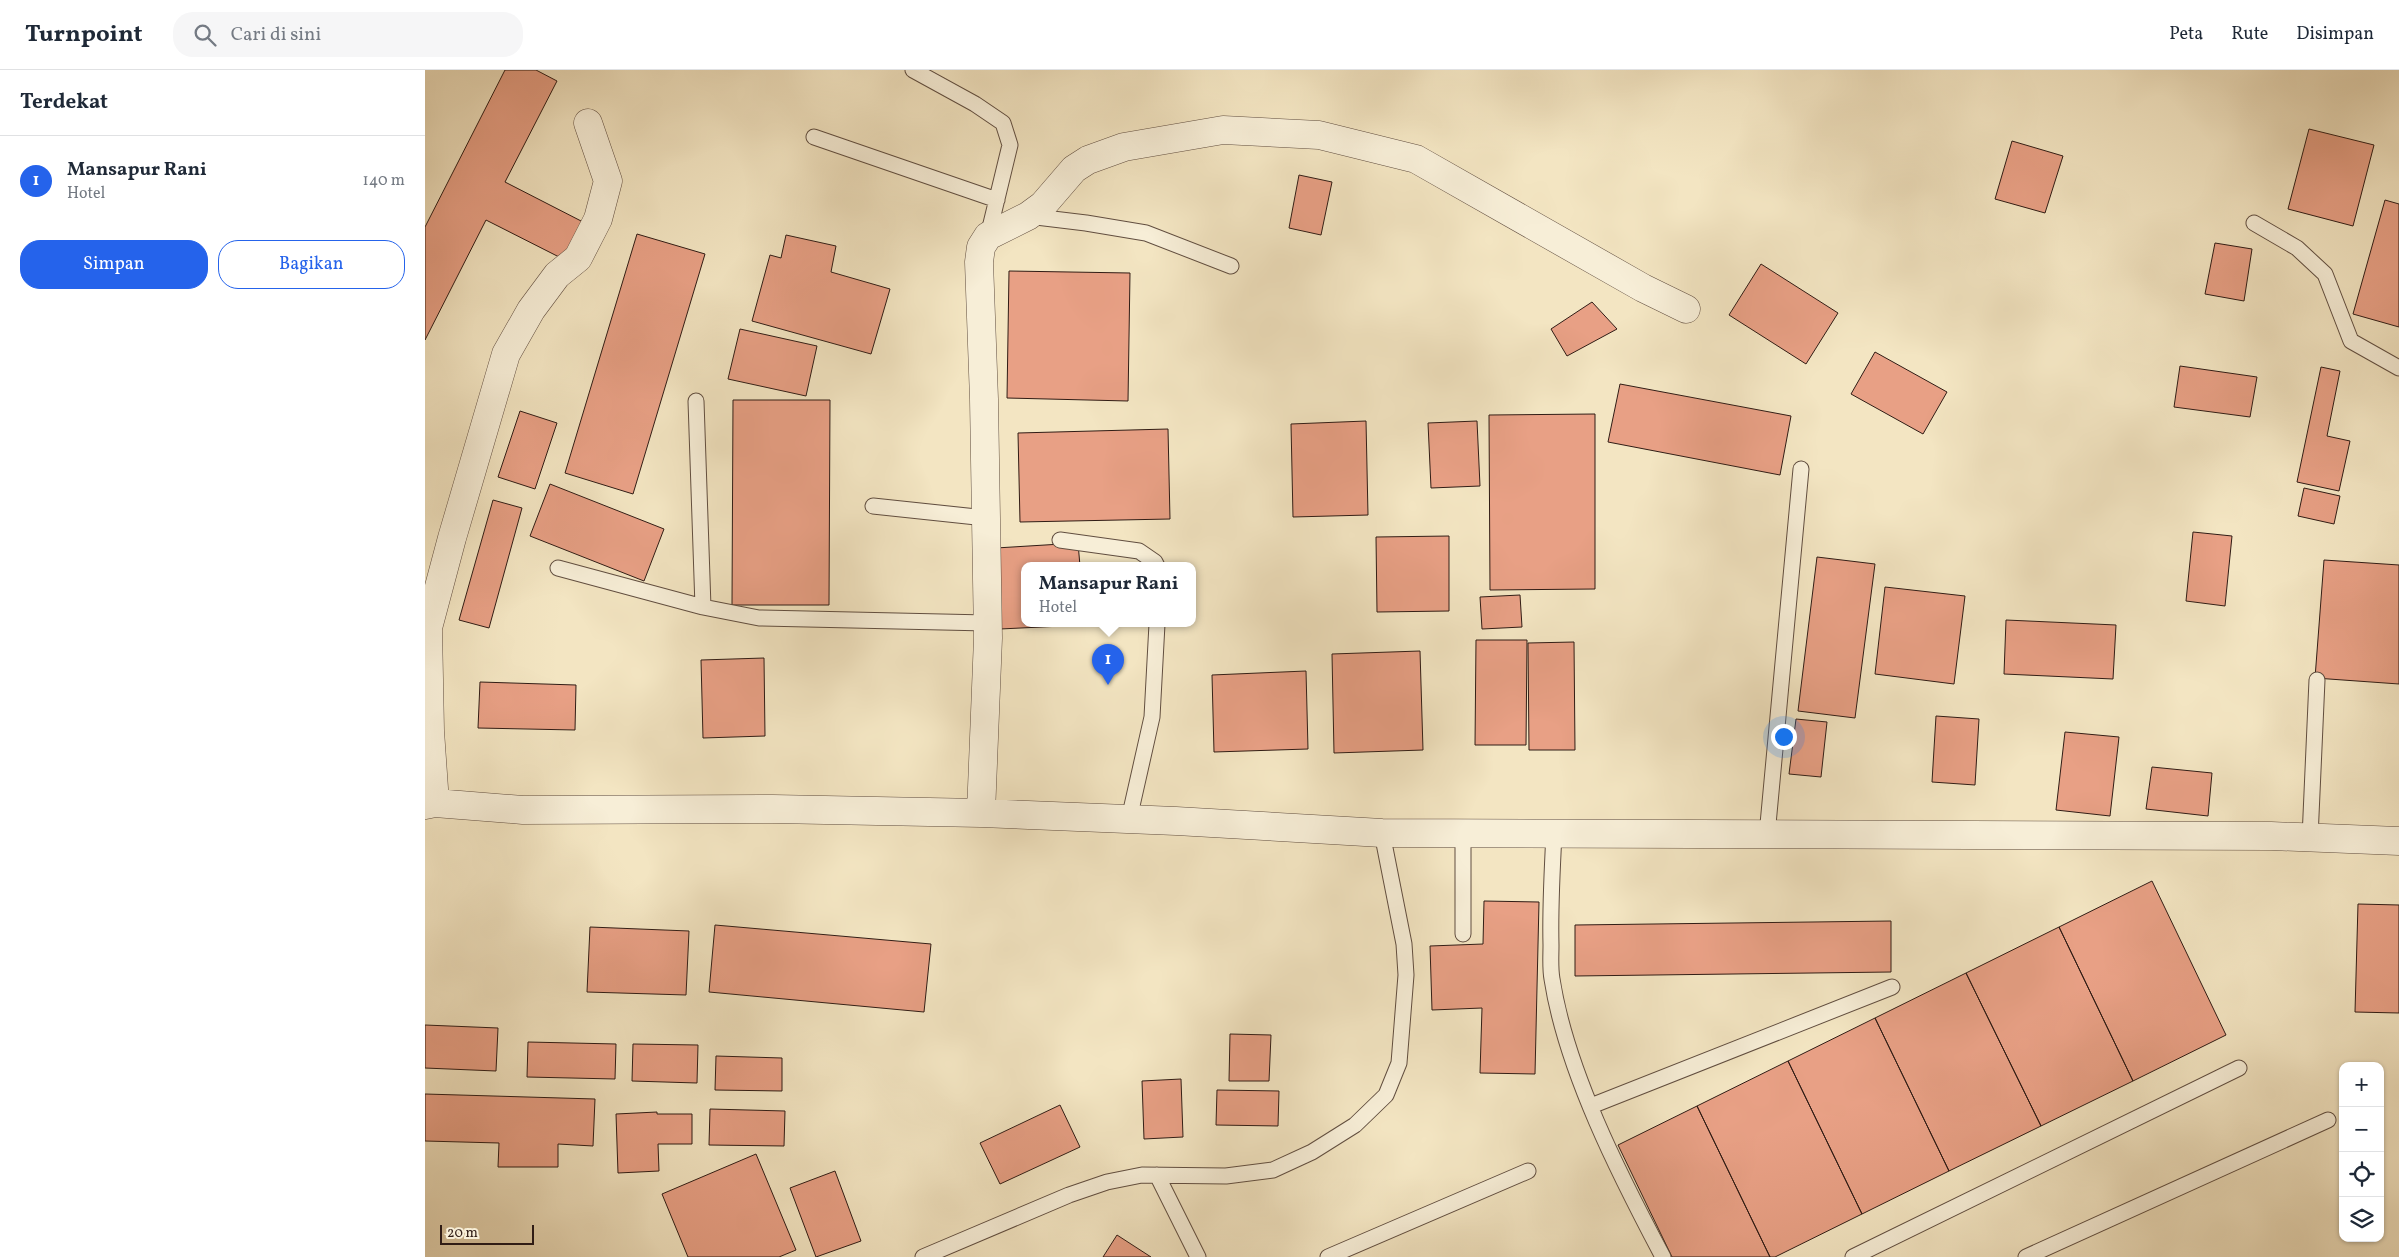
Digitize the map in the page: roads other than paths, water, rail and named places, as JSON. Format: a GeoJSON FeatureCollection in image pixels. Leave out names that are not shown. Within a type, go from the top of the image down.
{"type":"FeatureCollection","features":[{"type":"Feature","properties":{"kind":"street"},"geometry":{"type":"LineString","coordinates":[[588,123],[608,181],[598,219],[578,258],[557,275],[531,310],[506,354],[452,538],[428,628],[430,804],[523,810],[773,809],[981,813],[1382,833],[2310,838],[2399,841]]}},
{"type":"Feature","properties":{"kind":"street"},"geometry":{"type":"LineString","coordinates":[[981,813],[987,623],[979,262],[981,247],[988,236],[1028,216],[1043,206],[1073,169],[1088,160],[1124,148],[1223,130],[1319,135],[1416,159],[1634,283],[1686,309]]}},
{"type":"Feature","properties":{"kind":"lane"},"geometry":{"type":"LineString","coordinates":[[913,70],[975,104],[1003,123],[1010,145],[988,236]]}},
{"type":"Feature","properties":{"kind":"lane"},"geometry":{"type":"LineString","coordinates":[[814,136],[997,200]]}},
{"type":"Feature","properties":{"kind":"lane"},"geometry":{"type":"LineString","coordinates":[[1028,216],[1145,233],[1231,266]]}},
{"type":"Feature","properties":{"kind":"lane"},"geometry":{"type":"LineString","coordinates":[[2254,224],[2297,248],[2325,274],[2351,341],[2399,368]]}},
{"type":"Feature","properties":{"kind":"lane"},"geometry":{"type":"LineString","coordinates":[[697,401],[703,607]]}},
{"type":"Feature","properties":{"kind":"lane"},"geometry":{"type":"LineString","coordinates":[[1767,835],[1801,469]]}},
{"type":"Feature","properties":{"kind":"lane"},"geometry":{"type":"LineString","coordinates":[[873,506],[986,518]]}},
{"type":"Feature","properties":{"kind":"lane"},"geometry":{"type":"LineString","coordinates":[[1060,540],[1139,551],[1155,562]]}},
{"type":"Feature","properties":{"kind":"lane"},"geometry":{"type":"LineString","coordinates":[[558,568],[703,607],[759,618],[987,623]]}},
{"type":"Feature","properties":{"kind":"lane"},"geometry":{"type":"LineString","coordinates":[[1129,819],[1152,717],[1157,627]]}},
{"type":"Feature","properties":{"kind":"lane"},"geometry":{"type":"LineString","coordinates":[[2310,838],[2317,680]]}},
{"type":"Feature","properties":{"kind":"lane"},"geometry":{"type":"LineString","coordinates":[[923,1257],[1069,1195],[1107,1182],[1142,1175],[1225,1176],[1273,1170],[1312,1152],[1355,1125],[1386,1095],[1399,1063],[1406,975],[1403,936],[1382,833]]}},
{"type":"Feature","properties":{"kind":"lane"},"geometry":{"type":"LineString","coordinates":[[1463,834],[1463,934]]}},
{"type":"Feature","properties":{"kind":"lane"},"geometry":{"type":"LineString","coordinates":[[1554,834],[1551,924],[1552,978],[1568,1046],[1591,1106],[1637,1207],[1663,1257]]}},
{"type":"Feature","properties":{"kind":"lane"},"geometry":{"type":"LineString","coordinates":[[1591,1106],[1892,987]]}},
{"type":"Feature","properties":{"kind":"lane"},"geometry":{"type":"LineString","coordinates":[[1853,1257],[2239,1068]]}},
{"type":"Feature","properties":{"kind":"lane"},"geometry":{"type":"LineString","coordinates":[[2026,1257],[2327,1120]]}},
{"type":"Feature","properties":{"kind":"lane"},"geometry":{"type":"LineString","coordinates":[[1329,1257],[1528,1172]]}},
{"type":"Feature","properties":{"kind":"lane"},"geometry":{"type":"LineString","coordinates":[[1157,1175],[1197,1257]]}},
{"type":"Feature","properties":{"kind":"place","name":"Mansapur Rani"},"geometry":{"type":"Point","coordinates":[1108,685]}}]}
